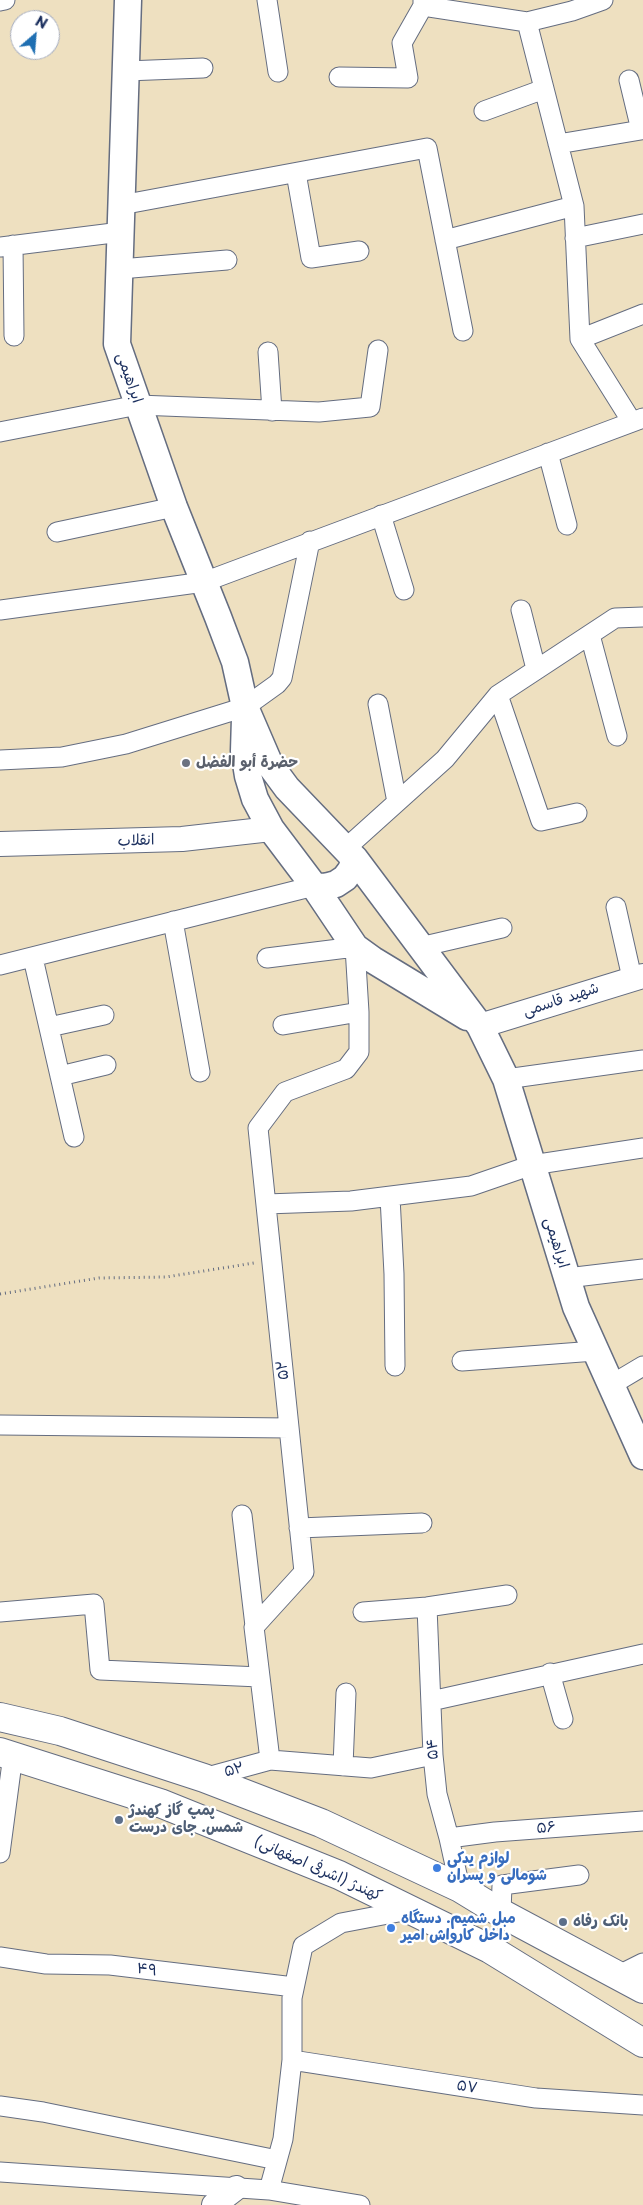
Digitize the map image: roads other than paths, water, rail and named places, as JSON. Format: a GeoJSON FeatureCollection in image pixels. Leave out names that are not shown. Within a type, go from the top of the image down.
{"type":"FeatureCollection","features":[{"type":"Feature","properties":{"kind":"main road","name":"ابراهیمی"},"geometry":{"type":"LineString","coordinates":[[128,0],[117,344],[174,507],[234,662],[245,707],[274,772],[350,854],[480,1026],[506,1079],[576,1307],[642,1449]]}},
{"type":"Feature","properties":{"kind":"main road"},"geometry":{"type":"LineString","coordinates":[[245,707],[244,751],[248,776],[255,799],[271,829],[314,886],[355,947],[480,1026]]}},
{"type":"Feature","properties":{"kind":"main road"},"geometry":{"type":"LineString","coordinates":[[314,886],[325,887],[336,884],[344,878],[351,870],[350,854]]}},
{"type":"Feature","properties":{"kind":"main road"},"geometry":{"type":"LineString","coordinates":[[0,1717],[60,1731],[204,1778],[320,1823],[460,1888],[501,1913],[643,1989]]}},
{"type":"Feature","properties":{"kind":"main road","name":"کهندژ (اشرفی اصفهانی)"},"geometry":{"type":"LineString","coordinates":[[6,1754],[160,1802],[339,1876],[490,1949],[643,2043]]}},
{"type":"Feature","properties":{"kind":"street"},"geometry":{"type":"LineString","coordinates":[[0,1],[5,0]]}},
{"type":"Feature","properties":{"kind":"street"},"geometry":{"type":"LineString","coordinates":[[266,0],[278,72]]}},
{"type":"Feature","properties":{"kind":"street"},"geometry":{"type":"LineString","coordinates":[[339,77],[408,78],[402,43],[423,3],[527,22],[572,11],[603,0]]}},
{"type":"Feature","properties":{"kind":"street"},"geometry":{"type":"LineString","coordinates":[[0,610],[204,582],[637,420],[580,339],[574,206],[527,22]]}},
{"type":"Feature","properties":{"kind":"street"},"geometry":{"type":"LineString","coordinates":[[126,70],[203,68]]}},
{"type":"Feature","properties":{"kind":"street"},"geometry":{"type":"LineString","coordinates":[[558,144],[641,130],[629,80]]}},
{"type":"Feature","properties":{"kind":"street"},"geometry":{"type":"LineString","coordinates":[[484,111],[544,89]]}},
{"type":"Feature","properties":{"kind":"street"},"geometry":{"type":"LineString","coordinates":[[121,206],[427,148],[463,331]]}},
{"type":"Feature","properties":{"kind":"street"},"geometry":{"type":"LineString","coordinates":[[296,173],[311,258],[359,251]]}},
{"type":"Feature","properties":{"kind":"street"},"geometry":{"type":"LineString","coordinates":[[445,240],[574,206]]}},
{"type":"Feature","properties":{"kind":"street"},"geometry":{"type":"LineString","coordinates":[[575,238],[643,224]]}},
{"type":"Feature","properties":{"kind":"street"},"geometry":{"type":"LineString","coordinates":[[14,336],[6,246],[121,232]]}},
{"type":"Feature","properties":{"kind":"street"},"geometry":{"type":"LineString","coordinates":[[120,269],[227,260]]}},
{"type":"Feature","properties":{"kind":"street"},"geometry":{"type":"LineString","coordinates":[[580,339],[643,314]]}},
{"type":"Feature","properties":{"kind":"street"},"geometry":{"type":"LineString","coordinates":[[0,432],[138,404],[319,412],[370,407],[378,350]]}},
{"type":"Feature","properties":{"kind":"street"},"geometry":{"type":"LineString","coordinates":[[268,352],[272,411]]}},
{"type":"Feature","properties":{"kind":"street"},"geometry":{"type":"LineString","coordinates":[[548,453],[567,525]]}},
{"type":"Feature","properties":{"kind":"street"},"geometry":{"type":"LineString","coordinates":[[57,532],[174,507]]}},
{"type":"Feature","properties":{"kind":"street"},"geometry":{"type":"LineString","coordinates":[[381,515],[404,590]]}},
{"type":"Feature","properties":{"kind":"street"},"geometry":{"type":"LineString","coordinates":[[0,760],[62,757],[126,744],[245,707],[277,684],[282,678],[310,541]]}},
{"type":"Feature","properties":{"kind":"street"},"geometry":{"type":"LineString","coordinates":[[521,610],[536,669]]}},
{"type":"Feature","properties":{"kind":"street"},"geometry":{"type":"LineString","coordinates":[[350,854],[398,802],[445,759],[498,695],[615,618],[643,617]]}},
{"type":"Feature","properties":{"kind":"street"},"geometry":{"type":"LineString","coordinates":[[590,635],[617,736]]}},
{"type":"Feature","properties":{"kind":"street"},"geometry":{"type":"LineString","coordinates":[[498,695],[541,821],[577,813]]}},
{"type":"Feature","properties":{"kind":"street"},"geometry":{"type":"LineString","coordinates":[[378,704],[398,802]]}},
{"type":"Feature","properties":{"kind":"street","name":"انقلاب"},"geometry":{"type":"LineString","coordinates":[[0,844],[174,840],[271,829]]}},
{"type":"Feature","properties":{"kind":"street"},"geometry":{"type":"LineString","coordinates":[[0,965],[314,886]]}},
{"type":"Feature","properties":{"kind":"street"},"geometry":{"type":"LineString","coordinates":[[616,907],[637,977]]}},
{"type":"Feature","properties":{"kind":"street"},"geometry":{"type":"LineString","coordinates":[[173,921],[200,1072]]}},
{"type":"Feature","properties":{"kind":"street"},"geometry":{"type":"LineString","coordinates":[[420,947],[502,928]]}},
{"type":"Feature","properties":{"kind":"street"},"geometry":{"type":"LineString","coordinates":[[267,958],[355,947]]}},
{"type":"Feature","properties":{"kind":"street","name":"۵۲"},"geometry":{"type":"LineString","coordinates":[[255,1626],[304,1572],[258,1128],[285,1092],[346,1069],[359,1052],[360,1012],[355,947]]}},
{"type":"Feature","properties":{"kind":"street"},"geometry":{"type":"LineString","coordinates":[[33,958],[74,1137]]}},
{"type":"Feature","properties":{"kind":"street","name":"شهید قاسمی"},"geometry":{"type":"LineString","coordinates":[[480,1026],[637,977]]}},
{"type":"Feature","properties":{"kind":"street"},"geometry":{"type":"LineString","coordinates":[[283,1025],[360,1012]]}},
{"type":"Feature","properties":{"kind":"street"},"geometry":{"type":"LineString","coordinates":[[49,1027],[104,1015]]}},
{"type":"Feature","properties":{"kind":"street"},"geometry":{"type":"LineString","coordinates":[[506,1079],[643,1060]]}},
{"type":"Feature","properties":{"kind":"street"},"geometry":{"type":"LineString","coordinates":[[60,1076],[106,1064]]}},
{"type":"Feature","properties":{"kind":"street"},"geometry":{"type":"LineString","coordinates":[[266,1204],[351,1201],[472,1186],[532,1165],[643,1148]]}},
{"type":"Feature","properties":{"kind":"street"},"geometry":{"type":"LineString","coordinates":[[390,1197],[394,1274],[395,1366]]}},
{"type":"Feature","properties":{"kind":"street"},"geometry":{"type":"LineString","coordinates":[[567,1278],[643,1269]]}},
{"type":"Feature","properties":{"kind":"street"},"geometry":{"type":"LineString","coordinates":[[462,1361],[596,1351]]}},
{"type":"Feature","properties":{"kind":"street"},"geometry":{"type":"LineString","coordinates":[[611,1385],[643,1366]]}},
{"type":"Feature","properties":{"kind":"street"},"geometry":{"type":"LineString","coordinates":[[0,1425],[289,1428]]}},
{"type":"Feature","properties":{"kind":"street"},"geometry":{"type":"LineString","coordinates":[[242,1515],[270,1760]]}},
{"type":"Feature","properties":{"kind":"street"},"geometry":{"type":"LineString","coordinates":[[299,1528],[422,1523]]}},
{"type":"Feature","properties":{"kind":"street"},"geometry":{"type":"LineString","coordinates":[[363,1612],[427,1607],[507,1595]]}},
{"type":"Feature","properties":{"kind":"street"},"geometry":{"type":"LineString","coordinates":[[0,1612],[94,1604],[100,1670],[260,1677]]}},
{"type":"Feature","properties":{"kind":"street","name":"۵۴"},"geometry":{"type":"LineString","coordinates":[[427,1607],[433,1756],[437,1794],[450,1838],[460,1888]]}},
{"type":"Feature","properties":{"kind":"street"},"geometry":{"type":"LineString","coordinates":[[431,1701],[550,1673],[643,1654]]}},
{"type":"Feature","properties":{"kind":"street"},"geometry":{"type":"LineString","coordinates":[[550,1673],[563,1719]]}},
{"type":"Feature","properties":{"kind":"street"},"geometry":{"type":"LineString","coordinates":[[343,1766],[346,1692]]}},
{"type":"Feature","properties":{"kind":"street"},"geometry":{"type":"LineString","coordinates":[[0,1853],[6,1754]]}},
{"type":"Feature","properties":{"kind":"street","name":"۵۲"},"geometry":{"type":"LineString","coordinates":[[204,1778],[270,1760],[371,1768],[433,1756]]}},
{"type":"Feature","properties":{"kind":"street","name":"۵۶"},"geometry":{"type":"LineString","coordinates":[[450,1838],[495,1832],[643,1821]]}},
{"type":"Feature","properties":{"kind":"street"},"geometry":{"type":"LineString","coordinates":[[501,1913],[502,1886],[579,1875]]}},
{"type":"Feature","properties":{"kind":"street"},"geometry":{"type":"LineString","coordinates":[[269,2190],[283,2139],[292,2060],[292,1998],[303,1946],[341,1923],[409,1910]]}},
{"type":"Feature","properties":{"kind":"street","name":"۴۹"},"geometry":{"type":"LineString","coordinates":[[0,1957],[46,1964],[110,1965],[294,1987]]}},
{"type":"Feature","properties":{"kind":"street"},"geometry":{"type":"LineString","coordinates":[[618,1975],[643,1963]]}},
{"type":"Feature","properties":{"kind":"street","name":"۵۷"},"geometry":{"type":"LineString","coordinates":[[292,2060],[536,2098],[643,2105]]}},
{"type":"Feature","properties":{"kind":"street"},"geometry":{"type":"LineString","coordinates":[[0,2106],[43,2112],[277,2160]]}},
{"type":"Feature","properties":{"kind":"street"},"geometry":{"type":"LineString","coordinates":[[0,2172],[237,2197]]}},
{"type":"Feature","properties":{"kind":"street"},"geometry":{"type":"LineString","coordinates":[[214,2205],[237,2197],[269,2190],[360,2205]]}},
{"type":"Feature","properties":{"kind":"place","name":"حضرة أبو الفضل"},"geometry":{"type":"Point","coordinates":[186,763]}},
{"type":"Feature","properties":{"kind":"place","name":"پمپ گاز کهندژ شمس. جای درست"},"geometry":{"type":"Point","coordinates":[119,1820]}},
{"type":"Feature","properties":{"kind":"place","name":"لوازم یدکی شومالی و پسران"},"geometry":{"type":"Point","coordinates":[437,1868]}},
{"type":"Feature","properties":{"kind":"place","name":"بانک رفاه"},"geometry":{"type":"Point","coordinates":[563,1922]}},
{"type":"Feature","properties":{"kind":"place","name":"مبل شمیم. دستگاه داخل کارواش امیر"},"geometry":{"type":"Point","coordinates":[391,1928]}}]}
